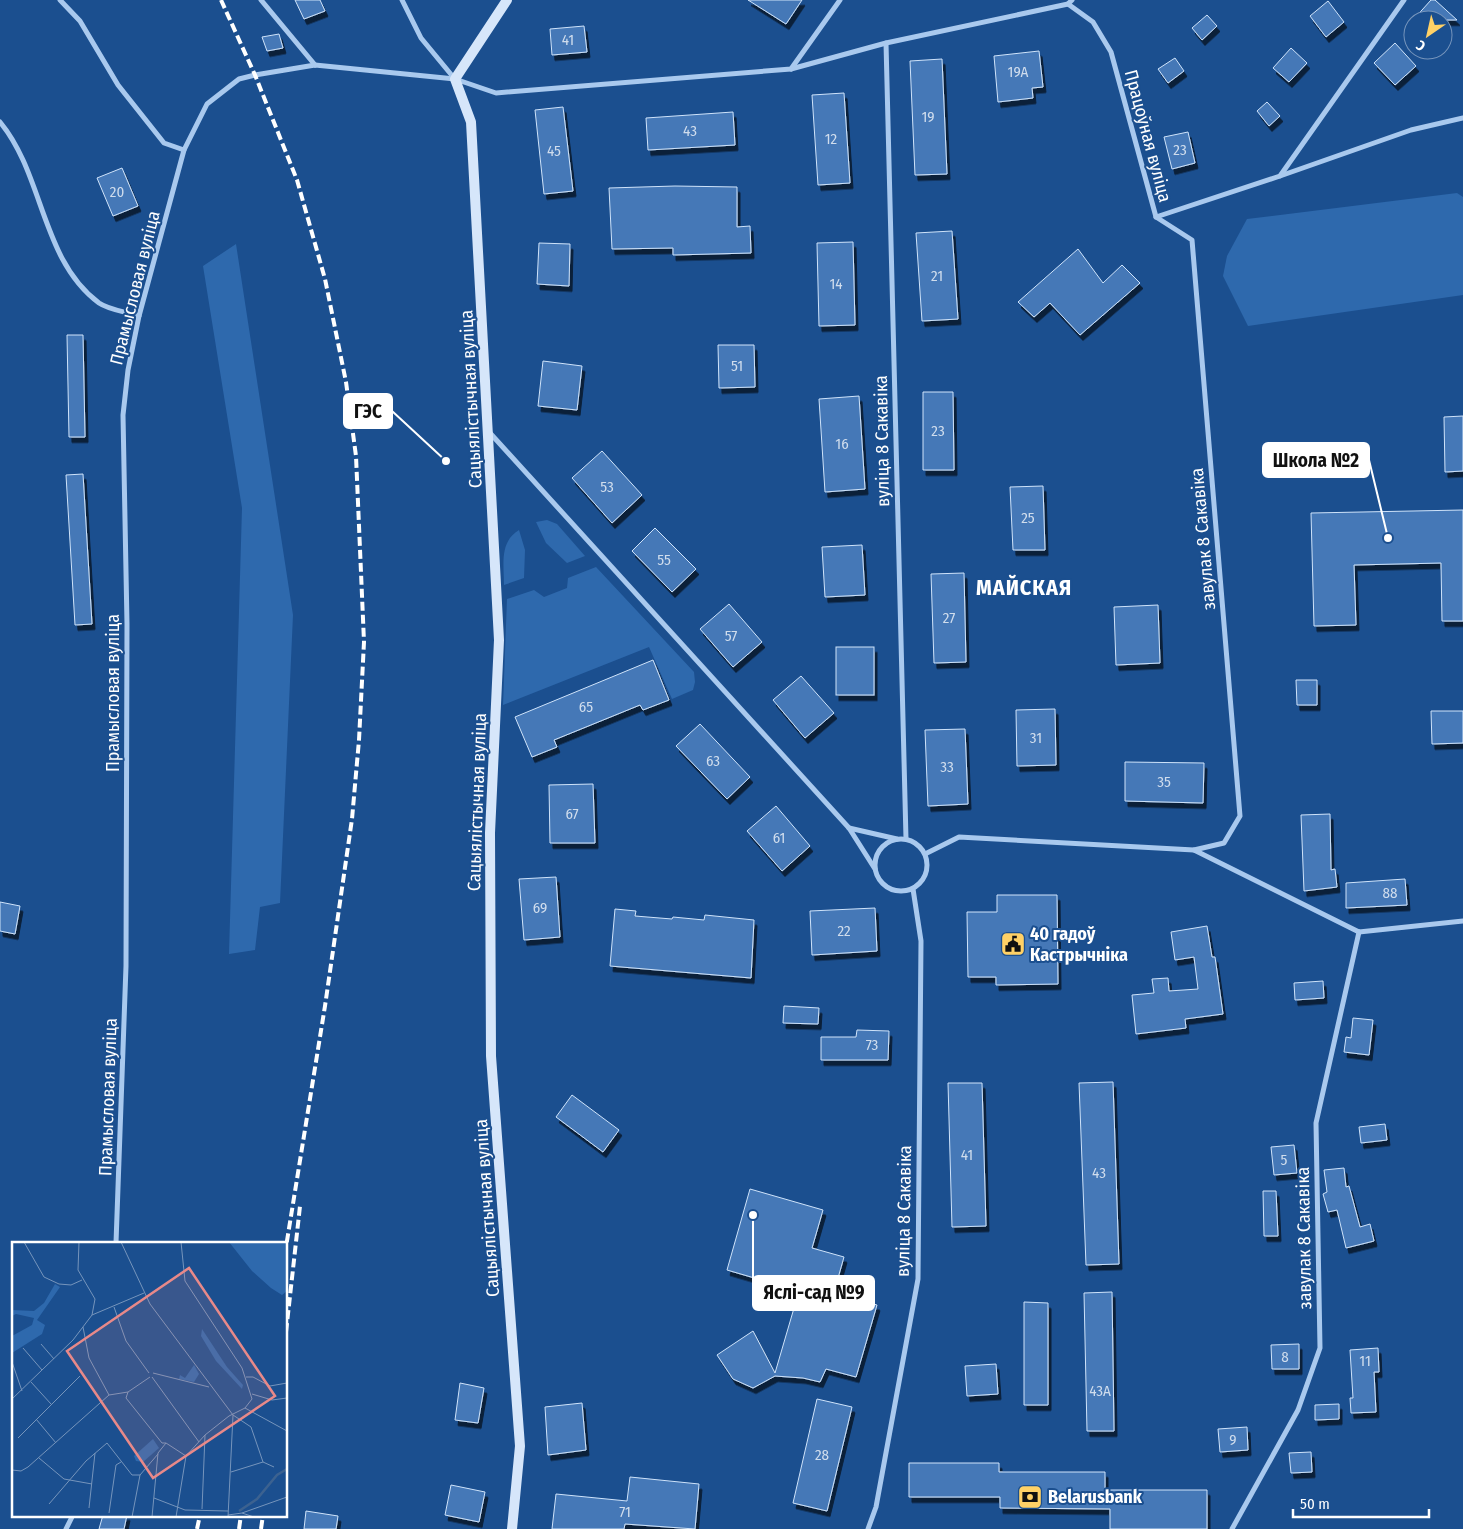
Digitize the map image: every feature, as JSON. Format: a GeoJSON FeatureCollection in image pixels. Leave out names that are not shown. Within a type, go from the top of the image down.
{"type":"FeatureCollection","features":[{"type":"Feature","properties":{"kind":"street"},"geometry":{"type":"LineString","coordinates":[[60,0],[80,21],[118,85],[164,143],[184,150]]}},
{"type":"Feature","properties":{"kind":"street"},"geometry":{"type":"LineString","coordinates":[[261,0],[315,65]]}},
{"type":"Feature","properties":{"kind":"street","name":"Сацыялістычная вуліца"},"geometry":{"type":"LineString","coordinates":[[402,0],[420,38],[455,79],[471,122],[490,433],[499,640],[490,833],[491,1056],[520,1446],[512,1529]]}},
{"type":"Feature","properties":{"kind":"street"},"geometry":{"type":"LineString","coordinates":[[455,79],[508,0]]}},
{"type":"Feature","properties":{"kind":"street"},"geometry":{"type":"LineString","coordinates":[[791,69],[840,0]]}},
{"type":"Feature","properties":{"kind":"street"},"geometry":{"type":"LineString","coordinates":[[1280,176],[1404,0]]}},
{"type":"Feature","properties":{"kind":"street","name":"Прамысловая вуліца"},"geometry":{"type":"LineString","coordinates":[[116,1242],[126,966],[127,624],[123,415],[128,370],[139,316],[184,150],[207,104],[239,79],[315,65],[455,79],[496,93],[791,69],[886,43],[1070,2]]}},
{"type":"Feature","properties":{"kind":"street","name":"Працоўная вуліца"},"geometry":{"type":"LineString","coordinates":[[1070,2],[1093,22],[1111,52],[1156,217],[1411,130],[1463,118]]}},
{"type":"Feature","properties":{"kind":"street","name":"вуліца 8 Сакавіка"},"geometry":{"type":"LineString","coordinates":[[886,43],[906,839]]}},
{"type":"Feature","properties":{"kind":"street"},"geometry":{"type":"LineString","coordinates":[[0,122],[28,167],[53,240],[80,285],[100,304],[139,316]]}},
{"type":"Feature","properties":{"kind":"street","name":"завулак 8 Сакавіка"},"geometry":{"type":"LineString","coordinates":[[1156,217],[1192,240],[1240,816],[1224,843],[1194,850]]}},
{"type":"Feature","properties":{"kind":"street"},"geometry":{"type":"LineString","coordinates":[[490,433],[849,828],[875,869],[882,884],[896,892],[913,889],[920,884],[927,870],[925,854],[920,847],[906,839],[897,839],[849,828]]}},
{"type":"Feature","properties":{"kind":"street"},"geometry":{"type":"LineString","coordinates":[[925,854],[960,837],[1194,850],[1359,932],[1463,921]]}},
{"type":"Feature","properties":{"kind":"street"},"geometry":{"type":"LineString","coordinates":[[875,869],[878,853],[889,841],[897,839]]}},
{"type":"Feature","properties":{"kind":"street","name":"вуліца 8 Сакавіка"},"geometry":{"type":"LineString","coordinates":[[868,1529],[876,1507],[918,1280],[921,941],[913,889]]}},
{"type":"Feature","properties":{"kind":"street","name":"завулак 8 Сакавіка"},"geometry":{"type":"LineString","coordinates":[[1232,1529],[1298,1410],[1320,1348],[1316,1123],[1359,932]]}},
{"type":"Feature","properties":{"kind":"street"},"geometry":{"type":"LineString","coordinates":[[66,1529],[72,1516]]}},
{"type":"Feature","properties":{"kind":"shaded area"},"geometry":{"type":"Polygon","coordinates":[[[1457,193],[1463,197],[1463,295],[1248,326],[1223,276],[1227,256],[1247,219],[1457,193]]]}},
{"type":"Feature","properties":{"kind":"shaded area"},"geometry":{"type":"Polygon","coordinates":[[[236,244],[293,615],[280,903],[260,907],[255,950],[229,954],[242,508],[203,266],[236,244]]]}},
{"type":"Feature","properties":{"kind":"shaded area"},"geometry":{"type":"Polygon","coordinates":[[[547,520],[557,524],[585,556],[567,563],[546,543],[536,522],[547,520]]]}},
{"type":"Feature","properties":{"kind":"shaded area"},"geometry":{"type":"Polygon","coordinates":[[[519,530],[525,550],[524,578],[504,585],[503,562],[505,547],[519,530]]]}},
{"type":"Feature","properties":{"kind":"shaded area"},"geometry":{"type":"Polygon","coordinates":[[[596,567],[694,672],[695,682],[693,690],[672,699],[649,647],[503,705],[507,599],[534,590],[544,597],[567,588],[568,578],[596,567]]]}},
{"type":"Feature","properties":{"kind":"building"},"geometry":{"type":"Polygon","coordinates":[[[295,0],[320,0],[325,11],[304,19],[295,0]]]}},
{"type":"Feature","properties":{"kind":"building"},"geometry":{"type":"Polygon","coordinates":[[[748,0],[802,0],[786,24],[748,0]]]}},
{"type":"Feature","properties":{"kind":"building"},"geometry":{"type":"Polygon","coordinates":[[[1431,0],[1435,0],[1446,10],[1422,10],[1431,0]]]}},
{"type":"Feature","properties":{"kind":"building"},"geometry":{"type":"Polygon","coordinates":[[[1328,1],[1344,22],[1326,37],[1310,16],[1328,1]]]}},
{"type":"Feature","properties":{"kind":"building"},"geometry":{"type":"Polygon","coordinates":[[[1207,15],[1217,26],[1202,40],[1192,28],[1207,15]]]}},
{"type":"Feature","properties":{"kind":"building"},"geometry":{"type":"Polygon","coordinates":[[[584,26],[587,52],[552,55],[550,29],[584,26]]]}},
{"type":"Feature","properties":{"kind":"building"},"geometry":{"type":"Polygon","coordinates":[[[279,34],[283,48],[267,51],[262,37],[279,34]]]}},
{"type":"Feature","properties":{"kind":"building"},"geometry":{"type":"Polygon","coordinates":[[[1395,43],[1403,52],[1403,60],[1411,60],[1416,66],[1395,85],[1374,63],[1395,43]]]}},
{"type":"Feature","properties":{"kind":"building"},"geometry":{"type":"Polygon","coordinates":[[[1291,48],[1307,63],[1289,82],[1273,68],[1291,48]]]}},
{"type":"Feature","properties":{"kind":"building"},"geometry":{"type":"Polygon","coordinates":[[[1039,51],[1043,87],[1032,88],[1033,98],[998,102],[994,56],[1039,51]]]}},
{"type":"Feature","properties":{"kind":"building"},"geometry":{"type":"Polygon","coordinates":[[[1175,58],[1184,71],[1168,83],[1158,69],[1175,58]]]}},
{"type":"Feature","properties":{"kind":"building"},"geometry":{"type":"Polygon","coordinates":[[[942,59],[947,174],[915,175],[910,61],[942,59]]]}},
{"type":"Feature","properties":{"kind":"building"},"geometry":{"type":"Polygon","coordinates":[[[844,93],[850,183],[818,185],[812,95],[844,93]]]}},
{"type":"Feature","properties":{"kind":"building"},"geometry":{"type":"Polygon","coordinates":[[[1267,102],[1280,116],[1269,126],[1257,111],[1267,102]]]}},
{"type":"Feature","properties":{"kind":"building"},"geometry":{"type":"Polygon","coordinates":[[[563,107],[573,191],[544,194],[535,110],[563,107]]]}},
{"type":"Feature","properties":{"kind":"building"},"geometry":{"type":"Polygon","coordinates":[[[733,112],[735,145],[648,150],[646,118],[733,112]]]}},
{"type":"Feature","properties":{"kind":"building"},"geometry":{"type":"Polygon","coordinates":[[[1188,132],[1195,163],[1172,169],[1164,137],[1188,132]]]}},
{"type":"Feature","properties":{"kind":"building"},"geometry":{"type":"Polygon","coordinates":[[[122,168],[138,206],[113,216],[97,178],[122,168]]]}},
{"type":"Feature","properties":{"kind":"building"},"geometry":{"type":"Polygon","coordinates":[[[737,187],[737,227],[750,226],[751,253],[673,255],[673,248],[612,249],[609,188],[737,187]]]}},
{"type":"Feature","properties":{"kind":"building"},"geometry":{"type":"Polygon","coordinates":[[[952,231],[958,319],[922,321],[916,233],[952,231]]]}},
{"type":"Feature","properties":{"kind":"building"},"geometry":{"type":"Polygon","coordinates":[[[853,242],[855,325],[819,326],[817,243],[853,242]]]}},
{"type":"Feature","properties":{"kind":"building"},"geometry":{"type":"Polygon","coordinates":[[[539,243],[570,244],[569,286],[537,284],[539,243]]]}},
{"type":"Feature","properties":{"kind":"building"},"geometry":{"type":"Polygon","coordinates":[[[1078,249],[1103,283],[1122,265],[1140,283],[1080,335],[1050,303],[1034,317],[1018,302],[1078,249]]]}},
{"type":"Feature","properties":{"kind":"building"},"geometry":{"type":"Polygon","coordinates":[[[67,335],[83,335],[85,437],[69,437],[67,335]]]}},
{"type":"Feature","properties":{"kind":"building"},"geometry":{"type":"Polygon","coordinates":[[[718,345],[754,345],[755,387],[719,388],[718,345]]]}},
{"type":"Feature","properties":{"kind":"building"},"geometry":{"type":"Polygon","coordinates":[[[543,361],[582,366],[577,410],[538,406],[543,361]]]}},
{"type":"Feature","properties":{"kind":"building"},"geometry":{"type":"Polygon","coordinates":[[[923,392],[953,392],[954,470],[923,470],[923,392]]]}},
{"type":"Feature","properties":{"kind":"building"},"geometry":{"type":"Polygon","coordinates":[[[859,396],[865,489],[825,492],[819,399],[859,396]]]}},
{"type":"Feature","properties":{"kind":"building"},"geometry":{"type":"Polygon","coordinates":[[[1463,416],[1463,471],[1445,472],[1444,417],[1463,416]]]}},
{"type":"Feature","properties":{"kind":"building"},"geometry":{"type":"Polygon","coordinates":[[[602,451],[642,495],[612,523],[572,478],[602,451]]]}},
{"type":"Feature","properties":{"kind":"building"},"geometry":{"type":"Polygon","coordinates":[[[83,474],[92,624],[75,625],[66,475],[83,474]]]}},
{"type":"Feature","properties":{"kind":"building"},"geometry":{"type":"Polygon","coordinates":[[[1043,486],[1045,550],[1013,550],[1010,487],[1043,486]]]}},
{"type":"Feature","properties":{"kind":"building"},"geometry":{"type":"Polygon","coordinates":[[[1463,510],[1463,621],[1442,621],[1441,563],[1354,565],[1356,625],[1314,626],[1311,513],[1463,510]]]}},
{"type":"Feature","properties":{"kind":"building"},"geometry":{"type":"Polygon","coordinates":[[[655,528],[696,569],[672,592],[632,551],[655,528]]]}},
{"type":"Feature","properties":{"kind":"building"},"geometry":{"type":"Polygon","coordinates":[[[862,545],[865,595],[825,597],[822,547],[862,545]]]}},
{"type":"Feature","properties":{"kind":"building"},"geometry":{"type":"Polygon","coordinates":[[[964,573],[966,662],[934,663],[931,574],[964,573]]]}},
{"type":"Feature","properties":{"kind":"building"},"geometry":{"type":"Polygon","coordinates":[[[729,604],[762,642],[733,667],[700,629],[729,604]]]}},
{"type":"Feature","properties":{"kind":"building"},"geometry":{"type":"Polygon","coordinates":[[[1158,605],[1160,663],[1116,665],[1114,607],[1158,605]]]}},
{"type":"Feature","properties":{"kind":"building"},"geometry":{"type":"Polygon","coordinates":[[[836,647],[874,647],[874,695],[836,695],[836,647]]]}},
{"type":"Feature","properties":{"kind":"building"},"geometry":{"type":"Polygon","coordinates":[[[653,660],[669,700],[643,710],[640,705],[554,740],[557,747],[532,757],[515,717],[653,660]]]}},
{"type":"Feature","properties":{"kind":"building"},"geometry":{"type":"Polygon","coordinates":[[[801,676],[834,713],[805,738],[773,700],[801,676]]]}},
{"type":"Feature","properties":{"kind":"building"},"geometry":{"type":"Polygon","coordinates":[[[1296,680],[1317,680],[1317,705],[1297,705],[1296,680]]]}},
{"type":"Feature","properties":{"kind":"building"},"geometry":{"type":"Polygon","coordinates":[[[1055,709],[1056,765],[1017,766],[1016,710],[1055,709]]]}},
{"type":"Feature","properties":{"kind":"building"},"geometry":{"type":"Polygon","coordinates":[[[1431,711],[1463,711],[1463,743],[1432,744],[1431,711]]]}},
{"type":"Feature","properties":{"kind":"building"},"geometry":{"type":"Polygon","coordinates":[[[700,724],[750,777],[727,799],[676,746],[700,724]]]}},
{"type":"Feature","properties":{"kind":"building"},"geometry":{"type":"Polygon","coordinates":[[[965,729],[968,804],[928,806],[925,730],[965,729]]]}},
{"type":"Feature","properties":{"kind":"building"},"geometry":{"type":"Polygon","coordinates":[[[1125,762],[1204,763],[1203,803],[1125,801],[1125,762]]]}},
{"type":"Feature","properties":{"kind":"building"},"geometry":{"type":"Polygon","coordinates":[[[593,784],[595,843],[550,843],[549,785],[593,784]]]}},
{"type":"Feature","properties":{"kind":"building"},"geometry":{"type":"Polygon","coordinates":[[[776,806],[810,846],[782,871],[747,831],[776,806]]]}},
{"type":"Feature","properties":{"kind":"building"},"geometry":{"type":"Polygon","coordinates":[[[1330,814],[1331,870],[1335,869],[1337,887],[1304,891],[1301,815],[1330,814]]]}},
{"type":"Feature","properties":{"kind":"building"},"geometry":{"type":"Polygon","coordinates":[[[556,877],[560,937],[524,940],[519,879],[556,877]]]}},
{"type":"Feature","properties":{"kind":"building"},"geometry":{"type":"Polygon","coordinates":[[[1405,879],[1407,905],[1346,908],[1346,883],[1405,879]]]}},
{"type":"Feature","properties":{"kind":"building","name":"40 гадоў Кастрычніка"},"geometry":{"type":"Polygon","coordinates":[[[997,895],[1057,895],[1058,984],[996,985],[996,977],[968,977],[967,912],[997,912],[997,895]]]}},
{"type":"Feature","properties":{"kind":"building"},"geometry":{"type":"Polygon","coordinates":[[[0,902],[20,906],[15,934],[0,931],[0,902]]]}},
{"type":"Feature","properties":{"kind":"building"},"geometry":{"type":"Polygon","coordinates":[[[875,908],[877,951],[812,955],[810,911],[875,908]]]}},
{"type":"Feature","properties":{"kind":"building"},"geometry":{"type":"Polygon","coordinates":[[[615,909],[636,911],[635,916],[672,919],[673,917],[704,920],[705,915],[754,920],[751,978],[610,966],[615,909]]]}},
{"type":"Feature","properties":{"kind":"building"},"geometry":{"type":"Polygon","coordinates":[[[1207,926],[1212,957],[1215,957],[1223,1014],[1185,1019],[1186,1028],[1136,1034],[1132,995],[1154,993],[1152,979],[1168,978],[1169,991],[1198,989],[1194,957],[1175,960],[1171,932],[1207,926]]]}},
{"type":"Feature","properties":{"kind":"building"},"geometry":{"type":"Polygon","coordinates":[[[1323,981],[1324,998],[1295,1000],[1294,983],[1323,981]]]}},
{"type":"Feature","properties":{"kind":"building"},"geometry":{"type":"Polygon","coordinates":[[[784,1006],[819,1008],[818,1024],[783,1023],[784,1006]]]}},
{"type":"Feature","properties":{"kind":"building"},"geometry":{"type":"Polygon","coordinates":[[[1353,1018],[1373,1020],[1369,1055],[1344,1052],[1346,1037],[1351,1038],[1353,1018]]]}},
{"type":"Feature","properties":{"kind":"building"},"geometry":{"type":"Polygon","coordinates":[[[857,1030],[889,1031],[888,1060],[821,1060],[821,1037],[856,1037],[857,1030]]]}},
{"type":"Feature","properties":{"kind":"building"},"geometry":{"type":"Polygon","coordinates":[[[1113,1082],[1119,1264],[1086,1265],[1079,1083],[1113,1082]]]}},
{"type":"Feature","properties":{"kind":"building"},"geometry":{"type":"Polygon","coordinates":[[[948,1083],[982,1083],[986,1226],[952,1227],[948,1083]]]}},
{"type":"Feature","properties":{"kind":"building"},"geometry":{"type":"Polygon","coordinates":[[[572,1095],[619,1130],[603,1152],[556,1117],[572,1095]]]}},
{"type":"Feature","properties":{"kind":"building"},"geometry":{"type":"Polygon","coordinates":[[[1385,1124],[1387,1140],[1361,1143],[1359,1127],[1385,1124]]]}},
{"type":"Feature","properties":{"kind":"building"},"geometry":{"type":"Polygon","coordinates":[[[1294,1145],[1297,1173],[1274,1175],[1271,1147],[1294,1145]]]}},
{"type":"Feature","properties":{"kind":"building"},"geometry":{"type":"Polygon","coordinates":[[[1344,1168],[1346,1187],[1349,1186],[1360,1227],[1370,1224],[1374,1241],[1346,1248],[1337,1210],[1328,1212],[1323,1194],[1327,1192],[1324,1170],[1344,1168]]]}},
{"type":"Feature","properties":{"kind":"building"},"geometry":{"type":"Polygon","coordinates":[[[750,1189],[823,1210],[812,1248],[844,1257],[834,1292],[877,1305],[856,1377],[826,1369],[820,1382],[803,1378],[775,1376],[753,1388],[733,1379],[717,1355],[753,1331],[775,1373],[799,1291],[727,1270],[750,1189]]]}},
{"type":"Feature","properties":{"kind":"building"},"geometry":{"type":"Polygon","coordinates":[[[1263,1191],[1276,1191],[1278,1236],[1264,1236],[1263,1191]]]}},
{"type":"Feature","properties":{"kind":"building"},"geometry":{"type":"Polygon","coordinates":[[[1112,1292],[1114,1431],[1087,1431],[1084,1293],[1112,1292]]]}},
{"type":"Feature","properties":{"kind":"building"},"geometry":{"type":"Polygon","coordinates":[[[1024,1302],[1048,1303],[1048,1405],[1024,1405],[1024,1302]]]}},
{"type":"Feature","properties":{"kind":"building"},"geometry":{"type":"Polygon","coordinates":[[[1299,1344],[1299,1369],[1272,1369],[1271,1345],[1299,1344]]]}},
{"type":"Feature","properties":{"kind":"building"},"geometry":{"type":"Polygon","coordinates":[[[1378,1348],[1379,1372],[1374,1372],[1376,1412],[1351,1413],[1350,1398],[1353,1398],[1350,1350],[1378,1348]]]}},
{"type":"Feature","properties":{"kind":"building"},"geometry":{"type":"Polygon","coordinates":[[[996,1364],[998,1394],[967,1396],[965,1366],[996,1364]]]}},
{"type":"Feature","properties":{"kind":"building"},"geometry":{"type":"Polygon","coordinates":[[[460,1383],[484,1388],[478,1423],[455,1420],[460,1383]]]}},
{"type":"Feature","properties":{"kind":"building"},"geometry":{"type":"Polygon","coordinates":[[[817,1399],[852,1407],[827,1511],[793,1503],[817,1399]]]}},
{"type":"Feature","properties":{"kind":"building"},"geometry":{"type":"Polygon","coordinates":[[[582,1403],[586,1450],[548,1455],[545,1407],[582,1403]]]}},
{"type":"Feature","properties":{"kind":"building"},"geometry":{"type":"Polygon","coordinates":[[[1339,1404],[1339,1419],[1315,1420],[1315,1405],[1339,1404]]]}},
{"type":"Feature","properties":{"kind":"building"},"geometry":{"type":"Polygon","coordinates":[[[1247,1427],[1248,1450],[1220,1452],[1218,1429],[1247,1427]]]}},
{"type":"Feature","properties":{"kind":"building"},"geometry":{"type":"Polygon","coordinates":[[[1311,1452],[1312,1472],[1291,1473],[1289,1453],[1311,1452]]]}},
{"type":"Feature","properties":{"kind":"building"},"geometry":{"type":"Polygon","coordinates":[[[909,1463],[999,1463],[999,1472],[1105,1472],[1105,1490],[1207,1490],[1207,1529],[1110,1529],[1110,1509],[1000,1508],[1000,1497],[909,1497],[909,1463]]]}},
{"type":"Feature","properties":{"kind":"building"},"geometry":{"type":"Polygon","coordinates":[[[630,1477],[699,1484],[695,1529],[625,1524],[624,1529],[552,1529],[556,1494],[627,1501],[630,1477]]]}},
{"type":"Feature","properties":{"kind":"building"},"geometry":{"type":"Polygon","coordinates":[[[451,1485],[485,1492],[479,1522],[445,1515],[451,1485]]]}},
{"type":"Feature","properties":{"kind":"building"},"geometry":{"type":"Polygon","coordinates":[[[306,1511],[338,1516],[336,1529],[304,1529],[306,1511]]]}},
{"type":"Feature","properties":{"kind":"building"},"geometry":{"type":"Polygon","coordinates":[[[103,1516],[127,1516],[124,1529],[99,1529],[103,1516]]]}},
{"type":"Feature","properties":{"kind":"railway"},"geometry":{"type":"LineString","coordinates":[[221,0],[255,75],[297,180],[325,279],[346,382],[356,456],[364,642],[359,740],[352,819],[325,1006],[287,1242]]}},
{"type":"Feature","properties":{"kind":"railway"},"geometry":{"type":"LineString","coordinates":[[288,1314],[300,1206]]}},
{"type":"Feature","properties":{"kind":"railway"},"geometry":{"type":"LineString","coordinates":[[197,1529],[200,1516]]}},
{"type":"Feature","properties":{"kind":"railway"},"geometry":{"type":"LineString","coordinates":[[239,1529],[241,1516]]}},
{"type":"Feature","properties":{"kind":"railway"},"geometry":{"type":"LineString","coordinates":[[261,1529],[263,1516]]}},
{"type":"Feature","properties":{"kind":"place","name":"ГЭС"},"geometry":{"type":"Point","coordinates":[446,461]}},
{"type":"Feature","properties":{"kind":"place","name":"Школа №2"},"geometry":{"type":"Point","coordinates":[1388,538]}},
{"type":"Feature","properties":{"kind":"place","name":"40 гадоў Кастрычніка"},"geometry":{"type":"Point","coordinates":[1013,944]}},
{"type":"Feature","properties":{"kind":"place","name":"Яслі-сад №9"},"geometry":{"type":"Point","coordinates":[753,1215]}},
{"type":"Feature","properties":{"kind":"place","name":"Belarusbank"},"geometry":{"type":"Point","coordinates":[1030,1497]}},
{"type":"Feature","properties":{"kind":"district","name":"МАЙСКАЯ"},"geometry":{"type":"Point","coordinates":[1024,587]}}]}
